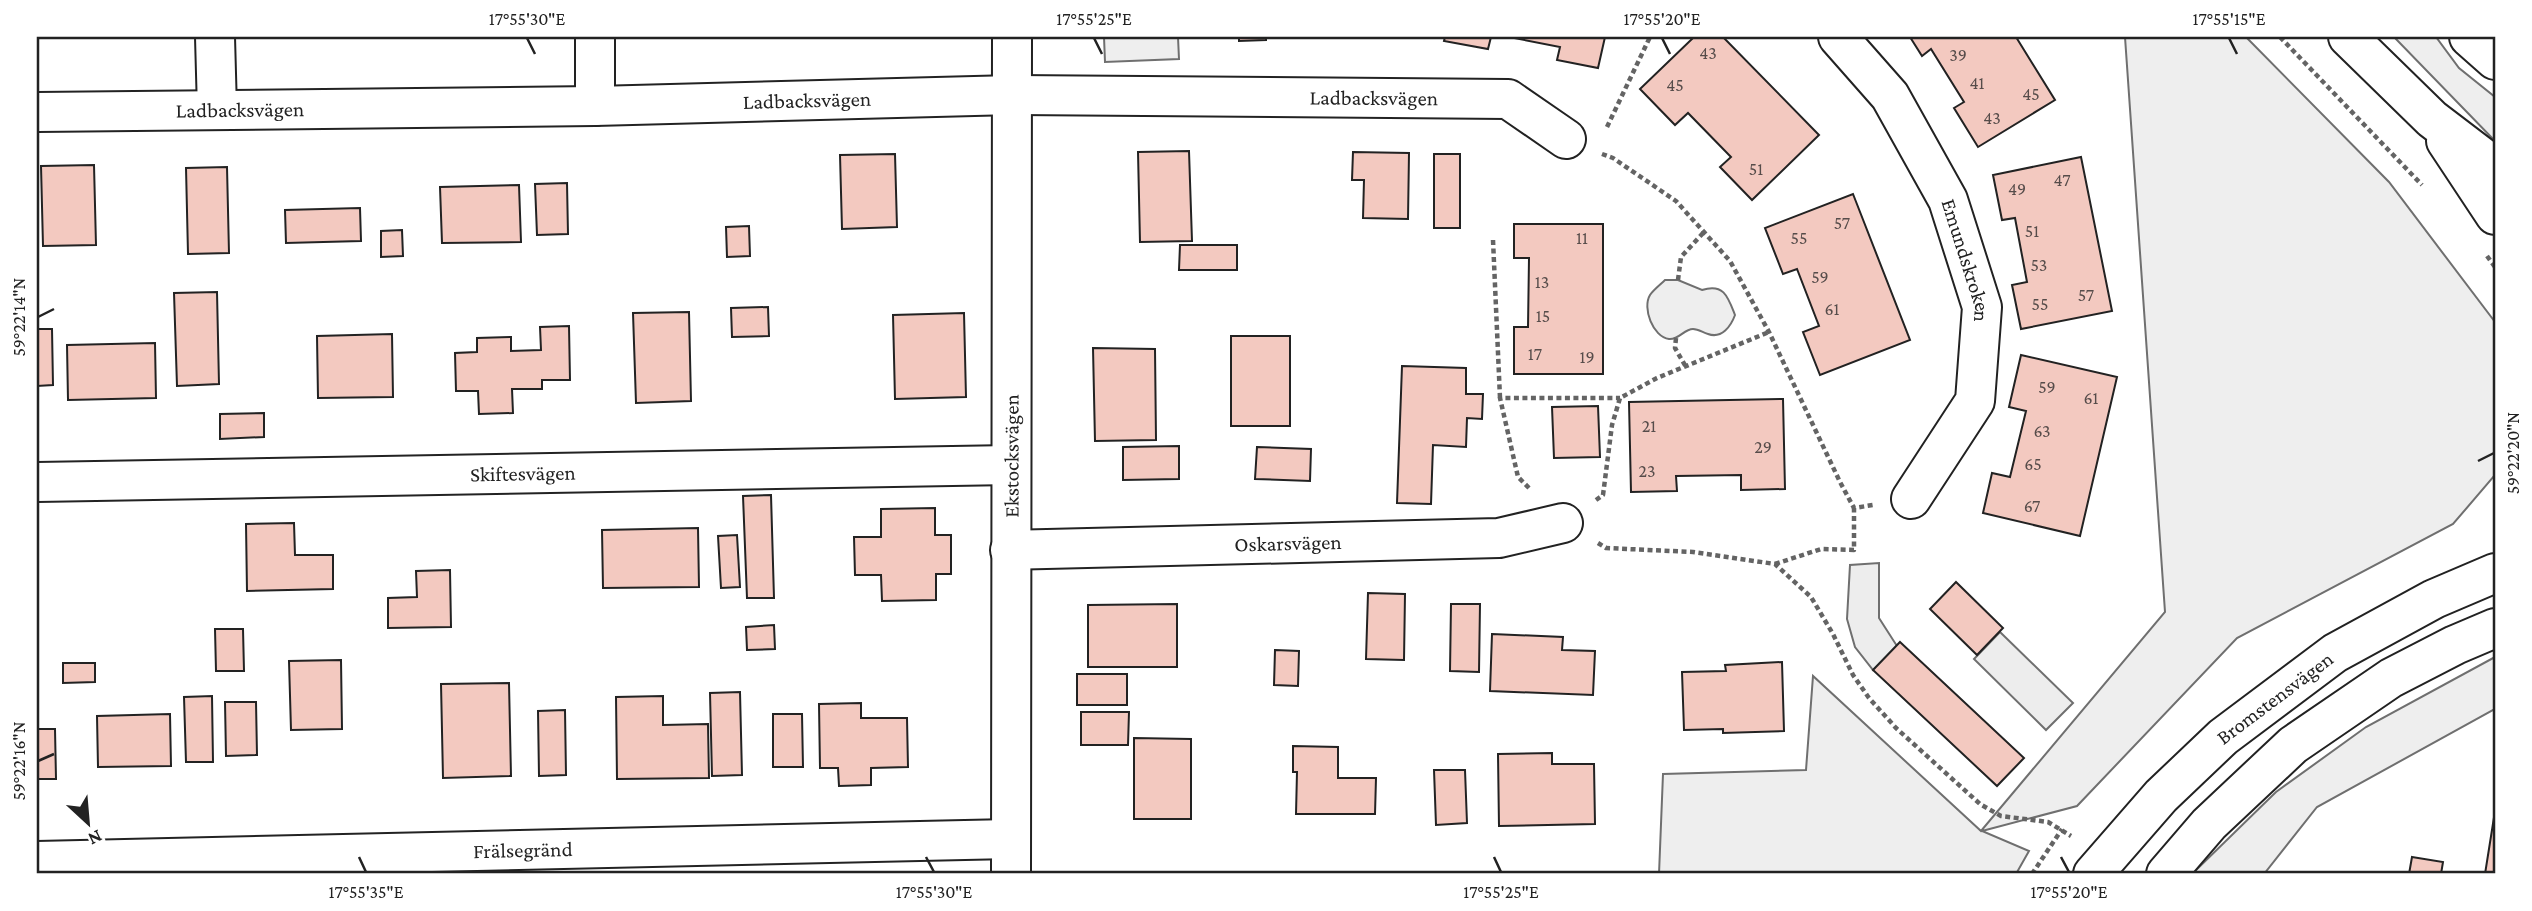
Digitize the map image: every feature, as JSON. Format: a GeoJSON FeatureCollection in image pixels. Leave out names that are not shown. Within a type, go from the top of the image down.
{"type":"FeatureCollection","features":[{"type":"Feature","properties":{"kind":"street"},"geometry":{"type":"LineString","coordinates":[[215,37],[217,110]]}},
{"type":"Feature","properties":{"kind":"street"},"geometry":{"type":"LineString","coordinates":[[595,37],[595,106]]}},
{"type":"Feature","properties":{"kind":"street","name":"Ekstocksvägen"},"geometry":{"type":"LineString","coordinates":[[1011,857],[1012,37]]}},
{"type":"Feature","properties":{"kind":"street","name":"Emundskroken"},"geometry":{"type":"LineString","coordinates":[[1838,37],[1890,96],[1948,201],[1982,307],[1976,401],[1911,499]]}},
{"type":"Feature","properties":{"kind":"street"},"geometry":{"type":"LineString","coordinates":[[2347,37],[2432,119],[2495,167]]}},
{"type":"Feature","properties":{"kind":"street"},"geometry":{"type":"LineString","coordinates":[[2469,37],[2495,60]]}},
{"type":"Feature","properties":{"kind":"street","name":"Ladbacksvägen"},"geometry":{"type":"LineString","coordinates":[[37,112],[595,106],[1013,96],[1508,99],[1566,139]]}},
{"type":"Feature","properties":{"kind":"street"},"geometry":{"type":"LineString","coordinates":[[2432,119],[2489,232]]}},
{"type":"Feature","properties":{"kind":"street","name":"Skiftesvägen"},"geometry":{"type":"LineString","coordinates":[[37,482],[1011,465]]}},
{"type":"Feature","properties":{"kind":"street","name":"Oskarsvägen"},"geometry":{"type":"LineString","coordinates":[[1010,550],[1499,538],[1563,523]]}},
{"type":"Feature","properties":{"kind":"street","name":"Bromstensvägen"},"geometry":{"type":"LineString","coordinates":[[2086,859],[2161,796],[2223,737],[2335,653],[2434,599],[2495,573]]}},
{"type":"Feature","properties":{"kind":"street"},"geometry":{"type":"LineString","coordinates":[[2165,874],[2208,824],[2293,745],[2392,678],[2455,645],[2495,628]]}},
{"type":"Feature","properties":{"kind":"street","name":"Frälsegränd"},"geometry":{"type":"LineString","coordinates":[[37,860],[1011,857]]}},
{"type":"Feature","properties":{"kind":"path"},"geometry":{"type":"LineString","coordinates":[[1566,139],[1606,128],[1650,37]]}},
{"type":"Feature","properties":{"kind":"path"},"geometry":{"type":"LineString","coordinates":[[2280,37],[2430,194]]}},
{"type":"Feature","properties":{"kind":"path"},"geometry":{"type":"LineString","coordinates":[[1493,240],[1500,398],[1518,477],[1563,523],[1606,548],[1693,552],[1775,564],[1821,549],[1854,550],[1854,508],[1769,332],[1730,261],[1676,201],[1613,158],[1566,139]]}},
{"type":"Feature","properties":{"kind":"path"},"geometry":{"type":"LineString","coordinates":[[1678,280],[1681,257],[1704,232]]}},
{"type":"Feature","properties":{"kind":"path"},"geometry":{"type":"LineString","coordinates":[[2489,232],[2495,267]]}},
{"type":"Feature","properties":{"kind":"path"},"geometry":{"type":"LineString","coordinates":[[1500,398],[1620,398],[1657,378],[1769,332]]}},
{"type":"Feature","properties":{"kind":"path"},"geometry":{"type":"LineString","coordinates":[[1676,338],[1675,348],[1686,367]]}},
{"type":"Feature","properties":{"kind":"path"},"geometry":{"type":"LineString","coordinates":[[1563,523],[1604,495],[1612,425],[1620,398]]}},
{"type":"Feature","properties":{"kind":"path"},"geometry":{"type":"LineString","coordinates":[[1854,508],[1911,499]]}},
{"type":"Feature","properties":{"kind":"path"},"geometry":{"type":"LineString","coordinates":[[1775,564],[1811,597],[1853,675],[1896,728],[1980,804],[2001,816],[2048,822],[2062,829],[2086,859]]}},
{"type":"Feature","properties":{"kind":"path"},"geometry":{"type":"LineString","coordinates":[[2032,874],[2062,829]]}},
{"type":"Feature","properties":{"kind":"shaded area"},"geometry":{"type":"Polygon","coordinates":[[[1104,37],[1178,37],[1179,59],[1105,62],[1104,37]]]}},
{"type":"Feature","properties":{"kind":"shaded area"},"geometry":{"type":"Polygon","coordinates":[[[2125,37],[2246,37],[2389,182],[2495,322],[2495,475],[2453,524],[2237,638],[2077,806],[1982,831],[2029,851],[2016,874],[1659,874],[1663,774],[1806,770],[1813,676],[1981,831],[2165,612],[2125,37]]]}},
{"type":"Feature","properties":{"kind":"shaded area"},"geometry":{"type":"Polygon","coordinates":[[[2394,37],[2436,37],[2459,68],[2495,97],[2495,141],[2394,37]]]}},
{"type":"Feature","properties":{"kind":"shaded area"},"geometry":{"type":"Polygon","coordinates":[[[1665,280],[1678,280],[1702,290],[1720,290],[1727,297],[1735,315],[1728,327],[1718,335],[1693,329],[1673,339],[1663,337],[1654,328],[1647,307],[1650,295],[1665,280]]]}},
{"type":"Feature","properties":{"kind":"shaded area"},"geometry":{"type":"Polygon","coordinates":[[[1879,563],[1879,618],[1897,646],[1873,670],[1855,647],[1847,619],[1850,565],[1879,563]]]}},
{"type":"Feature","properties":{"kind":"shaded area"},"geometry":{"type":"Polygon","coordinates":[[[2000,632],[2073,703],[2046,730],[1974,659],[2000,632]]]}},
{"type":"Feature","properties":{"kind":"shaded area"},"geometry":{"type":"Polygon","coordinates":[[[2495,657],[2495,709],[2317,807],[2264,874],[2192,874],[2276,792],[2366,727],[2495,657]]]}},
{"type":"Feature","properties":{"kind":"building"},"geometry":{"type":"Polygon","coordinates":[[[1239,37],[1266,37],[1266,40],[1239,41],[1239,37]]]}},
{"type":"Feature","properties":{"kind":"building"},"geometry":{"type":"Polygon","coordinates":[[[1445,37],[1491,37],[1488,49],[1444,41],[1445,37]]]}},
{"type":"Feature","properties":{"kind":"building"},"geometry":{"type":"Polygon","coordinates":[[[1509,37],[1605,37],[1598,68],[1557,60],[1560,47],[1509,37]]]}},
{"type":"Feature","properties":{"kind":"building"},"geometry":{"type":"Polygon","coordinates":[[[1694,37],[1723,37],[1819,135],[1752,200],[1720,167],[1731,157],[1688,113],[1675,125],[1640,89],[1694,37]]]}},
{"type":"Feature","properties":{"kind":"building"},"geometry":{"type":"Polygon","coordinates":[[[1910,37],[2016,37],[2055,100],[1978,147],[1954,108],[1964,102],[1931,49],[1922,56],[1910,37]]]}},
{"type":"Feature","properties":{"kind":"building"},"geometry":{"type":"Polygon","coordinates":[[[1189,151],[1192,241],[1140,242],[1138,152],[1189,151]]]}},
{"type":"Feature","properties":{"kind":"building"},"geometry":{"type":"Polygon","coordinates":[[[1353,152],[1409,153],[1408,219],[1363,218],[1364,180],[1352,180],[1353,152]]]}},
{"type":"Feature","properties":{"kind":"building"},"geometry":{"type":"Polygon","coordinates":[[[895,154],[897,227],[842,229],[840,155],[895,154]]]}},
{"type":"Feature","properties":{"kind":"building"},"geometry":{"type":"Polygon","coordinates":[[[1434,154],[1460,154],[1460,228],[1434,228],[1434,154]]]}},
{"type":"Feature","properties":{"kind":"building"},"geometry":{"type":"Polygon","coordinates":[[[2081,157],[2112,311],[2021,329],[2012,285],[2027,282],[2015,218],[2002,220],[1993,175],[2081,157]]]}},
{"type":"Feature","properties":{"kind":"building"},"geometry":{"type":"Polygon","coordinates":[[[94,165],[96,245],[43,246],[41,166],[94,165]]]}},
{"type":"Feature","properties":{"kind":"building"},"geometry":{"type":"Polygon","coordinates":[[[227,167],[229,253],[188,254],[186,168],[227,167]]]}},
{"type":"Feature","properties":{"kind":"building"},"geometry":{"type":"Polygon","coordinates":[[[567,183],[568,234],[537,235],[535,184],[567,183]]]}},
{"type":"Feature","properties":{"kind":"building"},"geometry":{"type":"Polygon","coordinates":[[[519,185],[521,242],[442,243],[440,187],[519,185]]]}},
{"type":"Feature","properties":{"kind":"building"},"geometry":{"type":"Polygon","coordinates":[[[1853,194],[1910,340],[1820,375],[1803,332],[1819,326],[1797,269],[1783,274],[1765,228],[1853,194]]]}},
{"type":"Feature","properties":{"kind":"building"},"geometry":{"type":"Polygon","coordinates":[[[360,208],[361,241],[286,243],[285,210],[360,208]]]}},
{"type":"Feature","properties":{"kind":"building"},"geometry":{"type":"Polygon","coordinates":[[[1514,224],[1603,224],[1603,374],[1514,374],[1514,327],[1528,327],[1529,258],[1514,258],[1514,224]]]}},
{"type":"Feature","properties":{"kind":"building"},"geometry":{"type":"Polygon","coordinates":[[[749,226],[750,256],[727,257],[726,227],[749,226]]]}},
{"type":"Feature","properties":{"kind":"building"},"geometry":{"type":"Polygon","coordinates":[[[402,230],[403,256],[381,257],[381,231],[402,230]]]}},
{"type":"Feature","properties":{"kind":"building"},"geometry":{"type":"Polygon","coordinates":[[[1180,245],[1237,245],[1237,270],[1179,270],[1180,245]]]}},
{"type":"Feature","properties":{"kind":"building"},"geometry":{"type":"Polygon","coordinates":[[[217,292],[219,384],[177,386],[174,293],[217,292]]]}},
{"type":"Feature","properties":{"kind":"building"},"geometry":{"type":"Polygon","coordinates":[[[768,307],[769,336],[732,337],[731,308],[768,307]]]}},
{"type":"Feature","properties":{"kind":"building"},"geometry":{"type":"Polygon","coordinates":[[[689,312],[691,401],[636,403],[633,313],[689,312]]]}},
{"type":"Feature","properties":{"kind":"building"},"geometry":{"type":"Polygon","coordinates":[[[964,313],[966,397],[895,399],[893,315],[964,313]]]}},
{"type":"Feature","properties":{"kind":"building"},"geometry":{"type":"Polygon","coordinates":[[[569,326],[570,380],[542,380],[542,389],[512,389],[513,413],[479,414],[478,391],[456,391],[455,353],[477,352],[477,338],[511,337],[511,351],[541,350],[540,327],[569,326]]]}},
{"type":"Feature","properties":{"kind":"building"},"geometry":{"type":"Polygon","coordinates":[[[37,329],[52,329],[53,385],[37,386],[37,329]]]}},
{"type":"Feature","properties":{"kind":"building"},"geometry":{"type":"Polygon","coordinates":[[[392,334],[393,397],[318,398],[317,336],[392,334]]]}},
{"type":"Feature","properties":{"kind":"building"},"geometry":{"type":"Polygon","coordinates":[[[1231,336],[1290,336],[1290,426],[1231,426],[1231,336]]]}},
{"type":"Feature","properties":{"kind":"building"},"geometry":{"type":"Polygon","coordinates":[[[155,343],[156,398],[68,400],[67,345],[155,343]]]}},
{"type":"Feature","properties":{"kind":"building"},"geometry":{"type":"Polygon","coordinates":[[[1093,348],[1155,349],[1156,440],[1095,441],[1093,348]]]}},
{"type":"Feature","properties":{"kind":"building"},"geometry":{"type":"Polygon","coordinates":[[[2021,355],[2117,377],[2080,536],[1983,513],[1992,473],[2010,477],[2026,411],[2009,407],[2021,355]]]}},
{"type":"Feature","properties":{"kind":"building"},"geometry":{"type":"Polygon","coordinates":[[[1402,366],[1466,368],[1466,394],[1483,394],[1482,419],[1467,418],[1466,447],[1433,445],[1431,504],[1397,503],[1402,366]]]}},
{"type":"Feature","properties":{"kind":"building"},"geometry":{"type":"Polygon","coordinates":[[[1783,399],[1785,489],[1741,490],[1741,475],[1676,476],[1677,491],[1631,492],[1629,402],[1783,399]]]}},
{"type":"Feature","properties":{"kind":"building"},"geometry":{"type":"Polygon","coordinates":[[[1598,406],[1600,457],[1554,458],[1552,407],[1598,406]]]}},
{"type":"Feature","properties":{"kind":"building"},"geometry":{"type":"Polygon","coordinates":[[[264,413],[264,437],[220,439],[220,414],[264,413]]]}},
{"type":"Feature","properties":{"kind":"building"},"geometry":{"type":"Polygon","coordinates":[[[1179,446],[1179,479],[1123,480],[1123,447],[1179,446]]]}},
{"type":"Feature","properties":{"kind":"building"},"geometry":{"type":"Polygon","coordinates":[[[1257,447],[1311,449],[1310,481],[1255,479],[1257,447]]]}},
{"type":"Feature","properties":{"kind":"building"},"geometry":{"type":"Polygon","coordinates":[[[771,495],[774,598],[747,598],[743,496],[771,495]]]}},
{"type":"Feature","properties":{"kind":"building"},"geometry":{"type":"Polygon","coordinates":[[[935,508],[935,535],[951,535],[951,574],[936,574],[936,600],[882,601],[881,575],[855,575],[854,537],[881,537],[881,509],[935,508]]]}},
{"type":"Feature","properties":{"kind":"building"},"geometry":{"type":"Polygon","coordinates":[[[294,523],[295,555],[333,555],[333,589],[247,591],[246,524],[294,523]]]}},
{"type":"Feature","properties":{"kind":"building"},"geometry":{"type":"Polygon","coordinates":[[[698,528],[699,587],[603,588],[602,530],[698,528]]]}},
{"type":"Feature","properties":{"kind":"building"},"geometry":{"type":"Polygon","coordinates":[[[737,535],[740,587],[721,588],[718,536],[737,535]]]}},
{"type":"Feature","properties":{"kind":"building"},"geometry":{"type":"Polygon","coordinates":[[[450,570],[451,627],[388,628],[388,598],[417,597],[416,571],[450,570]]]}},
{"type":"Feature","properties":{"kind":"building"},"geometry":{"type":"Polygon","coordinates":[[[1956,582],[2003,628],[1977,655],[1930,609],[1956,582]]]}},
{"type":"Feature","properties":{"kind":"building"},"geometry":{"type":"Polygon","coordinates":[[[1368,593],[1405,594],[1404,660],[1366,659],[1368,593]]]}},
{"type":"Feature","properties":{"kind":"building"},"geometry":{"type":"Polygon","coordinates":[[[1177,604],[1177,667],[1088,667],[1088,605],[1177,604]]]}},
{"type":"Feature","properties":{"kind":"building"},"geometry":{"type":"Polygon","coordinates":[[[1451,604],[1480,604],[1479,672],[1450,671],[1451,604]]]}},
{"type":"Feature","properties":{"kind":"building"},"geometry":{"type":"Polygon","coordinates":[[[774,625],[775,649],[747,650],[746,627],[774,625]]]}},
{"type":"Feature","properties":{"kind":"building"},"geometry":{"type":"Polygon","coordinates":[[[215,629],[243,629],[244,671],[216,671],[215,629]]]}},
{"type":"Feature","properties":{"kind":"building"},"geometry":{"type":"Polygon","coordinates":[[[1492,634],[1563,637],[1562,650],[1595,651],[1593,695],[1490,691],[1492,634]]]}},
{"type":"Feature","properties":{"kind":"building"},"geometry":{"type":"Polygon","coordinates":[[[1900,642],[2024,758],[1997,786],[1873,670],[1900,642]]]}},
{"type":"Feature","properties":{"kind":"building"},"geometry":{"type":"Polygon","coordinates":[[[1275,650],[1299,651],[1298,686],[1274,685],[1275,650]]]}},
{"type":"Feature","properties":{"kind":"building"},"geometry":{"type":"Polygon","coordinates":[[[341,660],[342,729],[291,730],[289,661],[341,660]]]}},
{"type":"Feature","properties":{"kind":"building"},"geometry":{"type":"Polygon","coordinates":[[[1782,662],[1784,731],[1723,733],[1723,729],[1684,730],[1682,672],[1726,671],[1725,665],[1782,662]]]}},
{"type":"Feature","properties":{"kind":"building"},"geometry":{"type":"Polygon","coordinates":[[[63,663],[95,663],[95,682],[63,683],[63,663]]]}},
{"type":"Feature","properties":{"kind":"building"},"geometry":{"type":"Polygon","coordinates":[[[1077,674],[1127,674],[1127,705],[1077,705],[1077,674]]]}},
{"type":"Feature","properties":{"kind":"building"},"geometry":{"type":"Polygon","coordinates":[[[509,683],[511,776],[443,778],[441,684],[509,683]]]}},
{"type":"Feature","properties":{"kind":"building"},"geometry":{"type":"Polygon","coordinates":[[[740,692],[742,775],[712,776],[710,693],[740,692]]]}},
{"type":"Feature","properties":{"kind":"building"},"geometry":{"type":"Polygon","coordinates":[[[212,696],[213,762],[186,762],[184,697],[212,696]]]}},
{"type":"Feature","properties":{"kind":"building"},"geometry":{"type":"Polygon","coordinates":[[[663,696],[663,725],[708,724],[709,778],[617,779],[616,697],[663,696]]]}},
{"type":"Feature","properties":{"kind":"building"},"geometry":{"type":"Polygon","coordinates":[[[225,702],[256,702],[257,755],[226,756],[225,702]]]}},
{"type":"Feature","properties":{"kind":"building"},"geometry":{"type":"Polygon","coordinates":[[[861,703],[861,718],[907,718],[908,767],[871,768],[871,785],[839,786],[838,768],[820,768],[819,704],[861,703]]]}},
{"type":"Feature","properties":{"kind":"building"},"geometry":{"type":"Polygon","coordinates":[[[565,710],[566,775],[539,776],[538,711],[565,710]]]}},
{"type":"Feature","properties":{"kind":"building"},"geometry":{"type":"Polygon","coordinates":[[[1081,712],[1129,712],[1128,745],[1081,745],[1081,712]]]}},
{"type":"Feature","properties":{"kind":"building"},"geometry":{"type":"Polygon","coordinates":[[[170,714],[171,766],[98,767],[97,716],[170,714]]]}},
{"type":"Feature","properties":{"kind":"building"},"geometry":{"type":"Polygon","coordinates":[[[773,714],[802,714],[803,767],[773,767],[773,714]]]}},
{"type":"Feature","properties":{"kind":"building"},"geometry":{"type":"Polygon","coordinates":[[[37,729],[55,729],[56,779],[37,779],[37,729]]]}},
{"type":"Feature","properties":{"kind":"building"},"geometry":{"type":"Polygon","coordinates":[[[1134,738],[1191,739],[1191,819],[1134,819],[1134,738]]]}},
{"type":"Feature","properties":{"kind":"building"},"geometry":{"type":"Polygon","coordinates":[[[1293,746],[1338,747],[1338,778],[1376,778],[1375,814],[1296,814],[1297,772],[1293,772],[1293,746]]]}},
{"type":"Feature","properties":{"kind":"building"},"geometry":{"type":"Polygon","coordinates":[[[1552,753],[1552,764],[1594,764],[1595,824],[1499,826],[1498,754],[1552,753]]]}},
{"type":"Feature","properties":{"kind":"building"},"geometry":{"type":"Polygon","coordinates":[[[1434,770],[1465,770],[1467,823],[1436,825],[1434,770]]]}},
{"type":"Feature","properties":{"kind":"building"},"geometry":{"type":"Polygon","coordinates":[[[2495,811],[2495,874],[2485,874],[2495,811]]]}},
{"type":"Feature","properties":{"kind":"building"},"geometry":{"type":"Polygon","coordinates":[[[2412,857],[2443,862],[2441,874],[2409,874],[2412,857]]]}}]}
